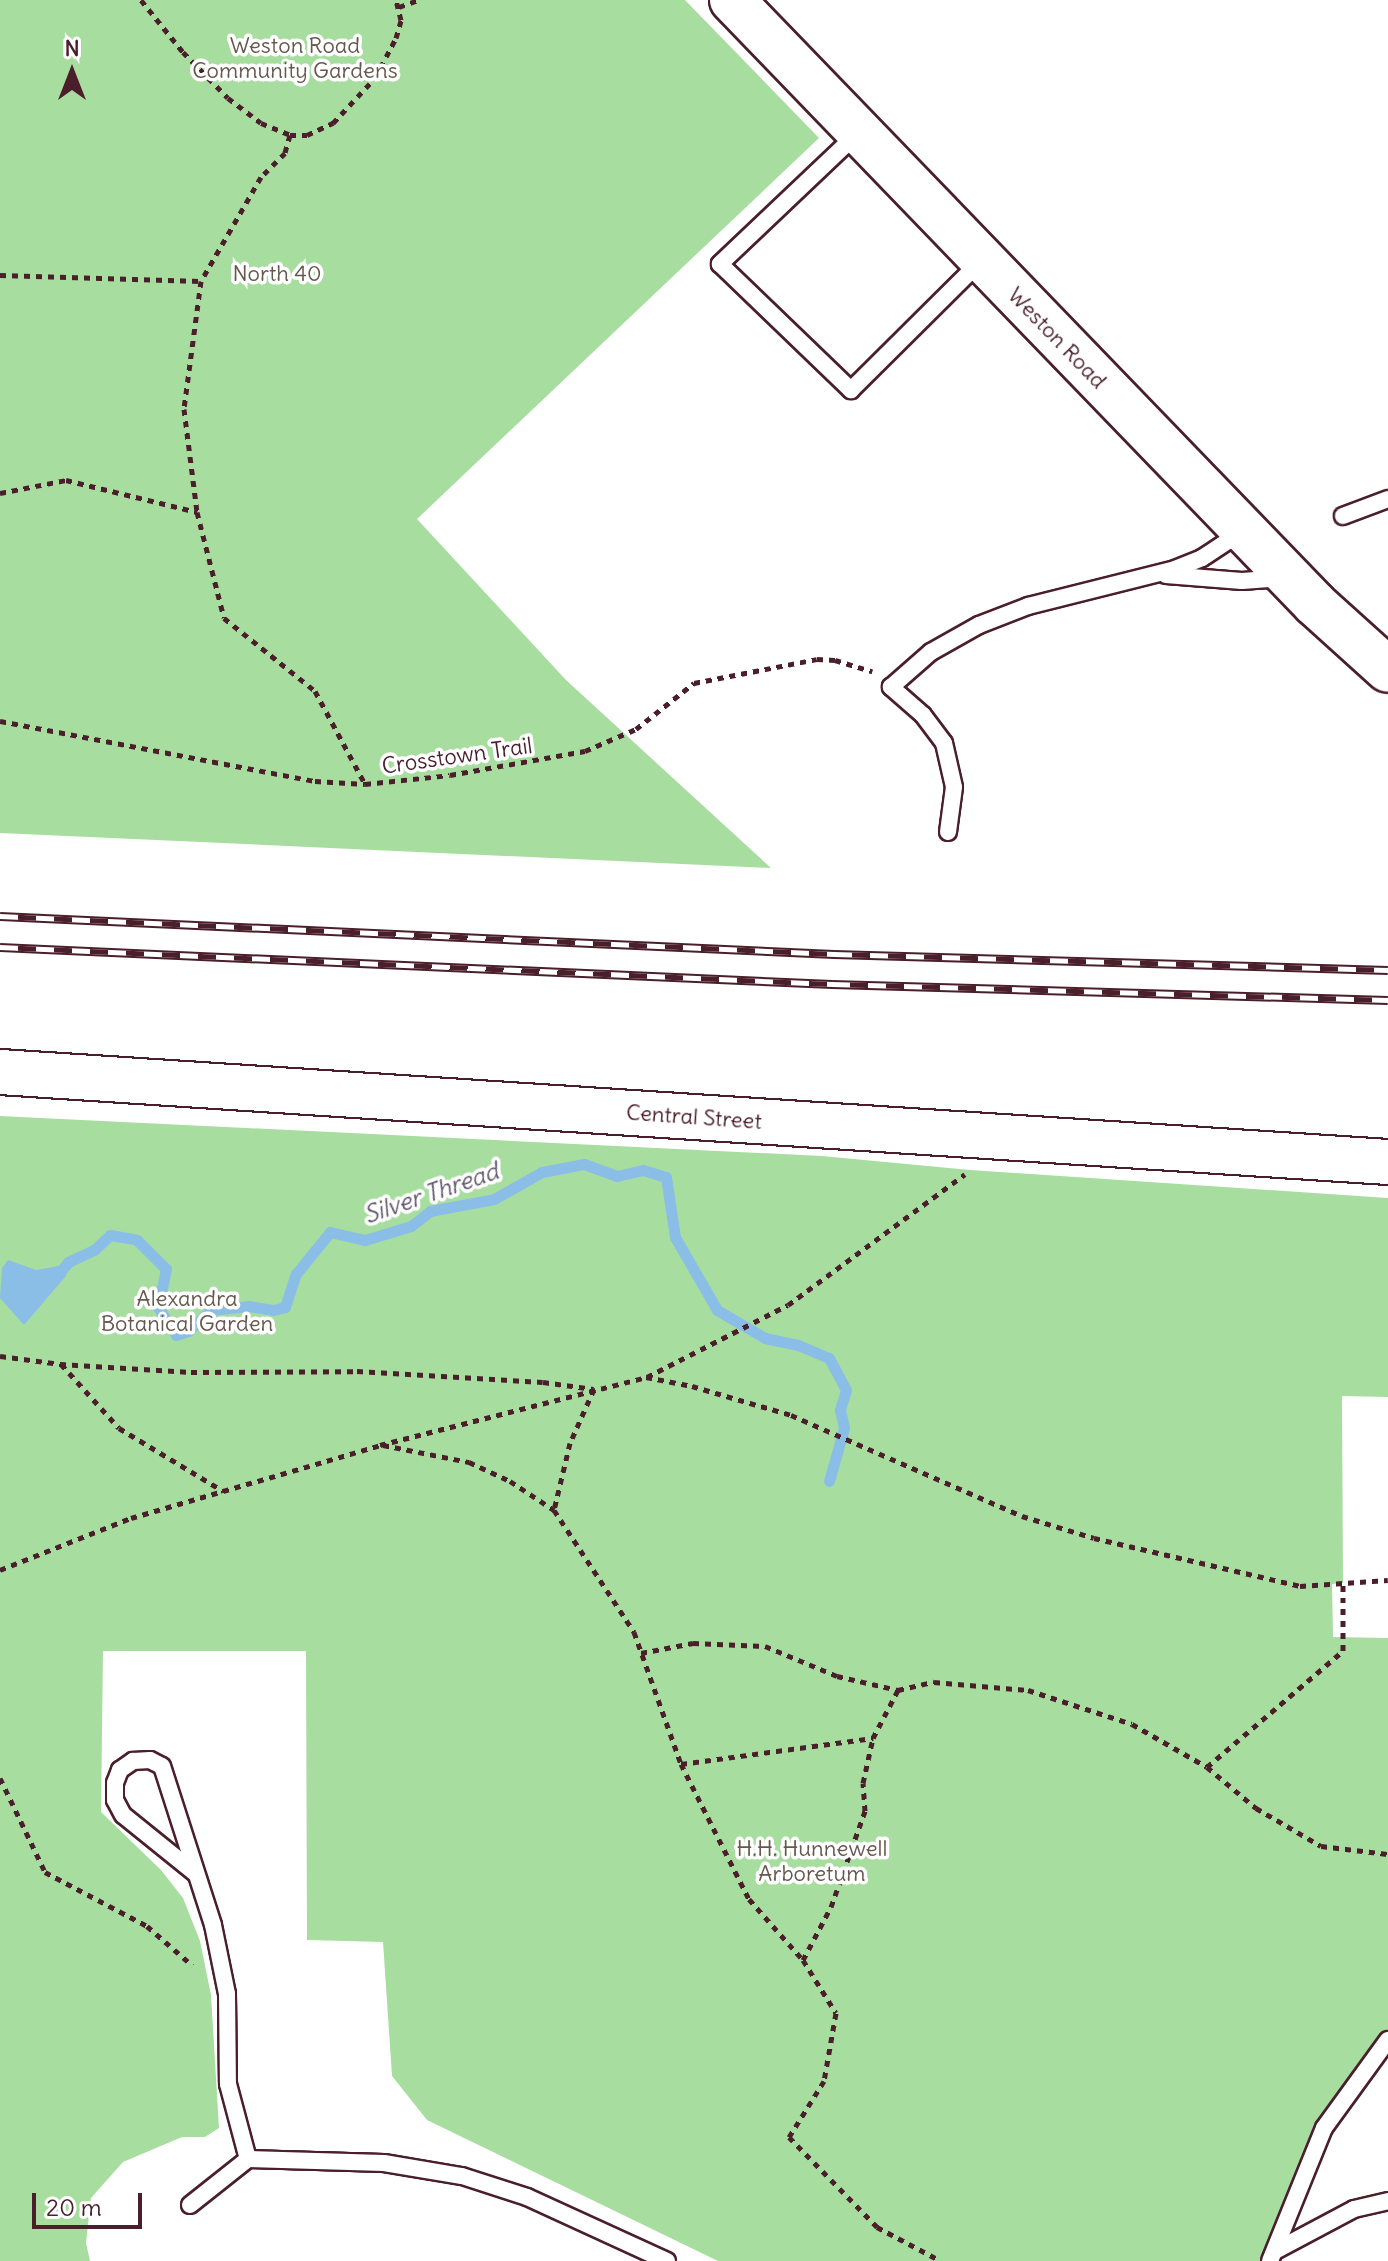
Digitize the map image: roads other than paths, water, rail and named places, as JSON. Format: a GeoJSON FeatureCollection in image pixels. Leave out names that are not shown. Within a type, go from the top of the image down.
{"type":"FeatureCollection","features":[{"type":"Feature","properties":{"kind":"main road","name":"Weston Road"},"geometry":{"type":"LineString","coordinates":[[732,0],[1289,577],[1354,643],[1388,670]]}},
{"type":"Feature","properties":{"kind":"main road","name":"Central Street"},"geometry":{"type":"LineString","coordinates":[[0,1072],[1388,1162]]}},
{"type":"Feature","properties":{"kind":"lane"},"geometry":{"type":"LineString","coordinates":[[859,132],[720,264],[851,390],[983,260]]}},
{"type":"Feature","properties":{"kind":"lane"},"geometry":{"type":"LineString","coordinates":[[1343,516],[1388,499]]}},
{"type":"Feature","properties":{"kind":"lane"},"geometry":{"type":"LineString","coordinates":[[948,832],[954,787],[944,743],[923,715],[891,687],[945,643],[997,617],[1157,574],[1202,558],[1244,531]]}},
{"type":"Feature","properties":{"kind":"lane"},"geometry":{"type":"LineString","coordinates":[[1157,574],[1242,581],[1289,577]]}},
{"type":"Feature","properties":{"kind":"lane"},"geometry":{"type":"LineString","coordinates":[[195,1873],[123,1815],[115,1800],[115,1783],[120,1770],[133,1761],[150,1760],[162,1766],[213,1925],[227,1994],[228,2084],[248,2159]]}},
{"type":"Feature","properties":{"kind":"lane"},"geometry":{"type":"LineString","coordinates":[[1272,2256],[1324,2128],[1388,2040]]}},
{"type":"Feature","properties":{"kind":"lane"},"geometry":{"type":"LineString","coordinates":[[190,2205],[248,2159],[384,2163],[462,2176],[527,2197],[667,2261]]}},
{"type":"Feature","properties":{"kind":"lane"},"geometry":{"type":"LineString","coordinates":[[1272,2256],[1354,2209],[1388,2201]]}},
{"type":"Feature","properties":{"kind":"water"},"geometry":{"type":"Polygon","coordinates":[[[8,1260],[36,1270],[63,1265],[66,1276],[24,1325],[0,1298],[2,1268],[8,1260]]]}},
{"type":"Feature","properties":{"kind":"waterway","name":"Silver Thread"},"geometry":{"type":"LineString","coordinates":[[56,1277],[68,1262],[94,1250],[110,1235],[137,1240],[166,1269],[158,1307],[176,1335],[188,1331],[211,1310],[248,1306],[273,1310],[285,1307],[296,1274],[330,1232],[365,1240],[411,1226],[430,1211],[494,1199],[542,1172],[584,1164],[617,1176],[643,1170],[666,1177],[675,1237],[717,1310],[765,1338],[798,1345],[829,1358],[846,1390],[840,1410],[844,1428],[829,1481]]}},
{"type":"Feature","properties":{"kind":"railway"},"geometry":{"type":"LineString","coordinates":[[0,916],[834,954],[1388,970]]}},
{"type":"Feature","properties":{"kind":"railway"},"geometry":{"type":"LineString","coordinates":[[0,947],[832,984],[1388,1000]]}},
{"type":"Feature","properties":{"kind":"park label","name":"Weston Road Community Gardens"},"geometry":{"type":"Point","coordinates":[295,58]}},
{"type":"Feature","properties":{"kind":"park label","name":"North 40"},"geometry":{"type":"Point","coordinates":[277,274]}},
{"type":"Feature","properties":{"kind":"park label","name":"Alexandra Botanical Garden"},"geometry":{"type":"Point","coordinates":[187,1310]}},
{"type":"Feature","properties":{"kind":"park label","name":"H.H. Hunnewell Arboretum"},"geometry":{"type":"Point","coordinates":[812,1860]}}]}
